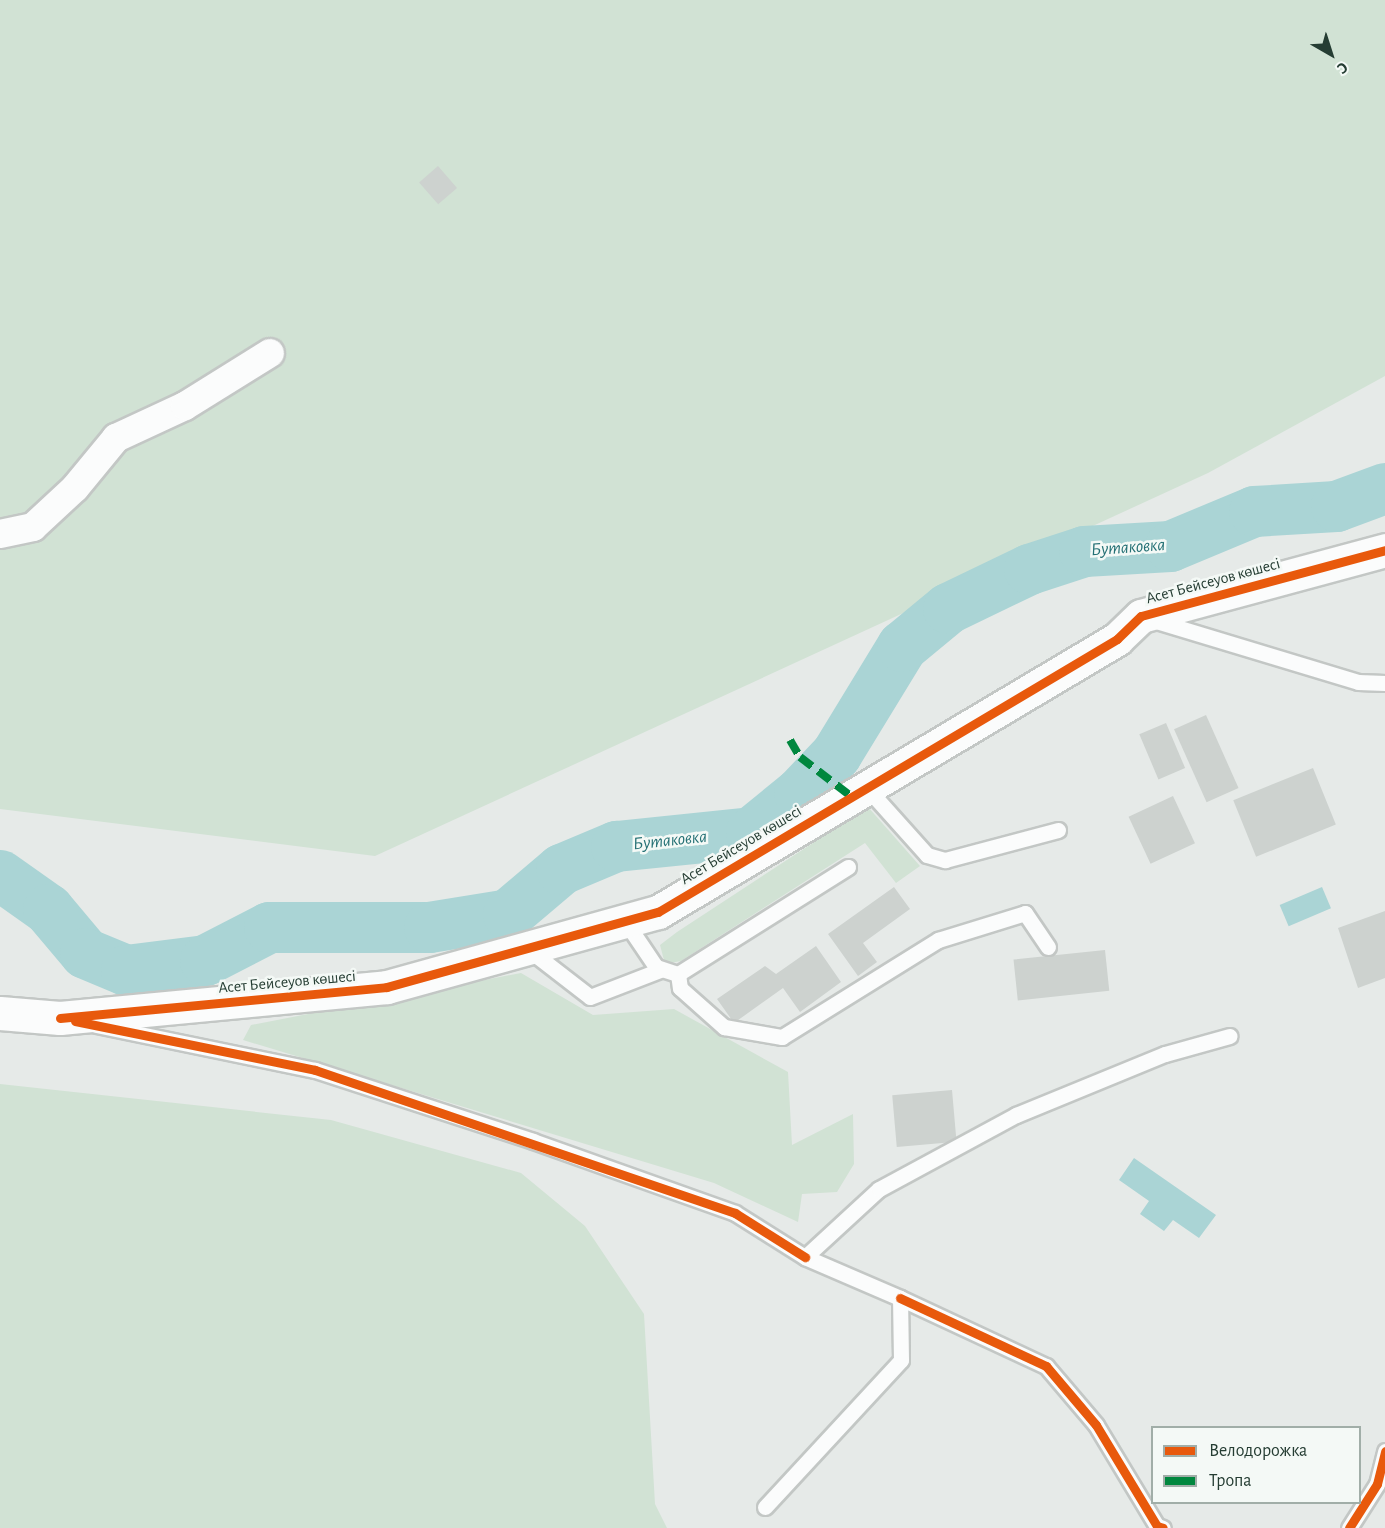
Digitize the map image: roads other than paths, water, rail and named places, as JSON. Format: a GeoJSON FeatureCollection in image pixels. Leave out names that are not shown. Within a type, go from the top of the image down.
{"type":"FeatureCollection","features":[{"type":"Feature","properties":{"kind":"street"},"geometry":{"type":"LineString","coordinates":[[0,534],[33,527],[75,488],[116,438],[186,406],[270,353]]}},
{"type":"Feature","properties":{"kind":"street","name":"Асет Бейсеуов көшесі"},"geometry":{"type":"LineString","coordinates":[[0,1013],[60,1018],[387,987],[658,912],[1117,639],[1142,616],[1385,550]]}},
{"type":"Feature","properties":{"kind":"lane"},"geometry":{"type":"LineString","coordinates":[[1142,616],[1358,682],[1385,683]]}},
{"type":"Feature","properties":{"kind":"lane"},"geometry":{"type":"LineString","coordinates":[[867,788],[927,855],[945,860],[1058,830]]}},
{"type":"Feature","properties":{"kind":"lane"},"geometry":{"type":"LineString","coordinates":[[527,948],[590,997],[660,970],[678,974],[848,867]]}},
{"type":"Feature","properties":{"kind":"lane"},"geometry":{"type":"LineString","coordinates":[[678,974],[680,988],[724,1027],[782,1036],[938,940],[1025,913],[1048,947]]}},
{"type":"Feature","properties":{"kind":"lane"},"geometry":{"type":"LineString","coordinates":[[625,921],[660,970]]}},
{"type":"Feature","properties":{"kind":"lane"},"geometry":{"type":"LineString","coordinates":[[60,1018],[315,1070],[735,1213],[805,1257],[1046,1366],[1096,1425],[1156,1526],[1163,1528]]}},
{"type":"Feature","properties":{"kind":"lane"},"geometry":{"type":"LineString","coordinates":[[805,1257],[879,1189],[1016,1115],[1166,1054],[1230,1036]]}},
{"type":"Feature","properties":{"kind":"lane"},"geometry":{"type":"LineString","coordinates":[[765,1507],[901,1360],[900,1298]]}},
{"type":"Feature","properties":{"kind":"lane"},"geometry":{"type":"LineString","coordinates":[[1349,1528],[1377,1484],[1385,1451]]}},
{"type":"Feature","properties":{"kind":"water"},"geometry":{"type":"Polygon","coordinates":[[[1322,887],[1331,908],[1289,926],[1280,905],[1322,887]]]}},
{"type":"Feature","properties":{"kind":"water"},"geometry":{"type":"Polygon","coordinates":[[[1134,1158],[1216,1215],[1199,1238],[1173,1220],[1164,1231],[1140,1214],[1149,1201],[1119,1180],[1134,1158]]]}},
{"type":"Feature","properties":{"kind":"waterway","name":"Бутаковка"},"geometry":{"type":"LineString","coordinates":[[0,875],[48,909],[85,953],[126,970],[205,960],[269,927],[429,927],[508,914],[561,869],[616,846],[751,832],[799,793],[836,754],[902,646],[948,608],[1029,569],[1084,551],[1170,546],[1254,511],[1336,506],[1385,488]]}}]}
